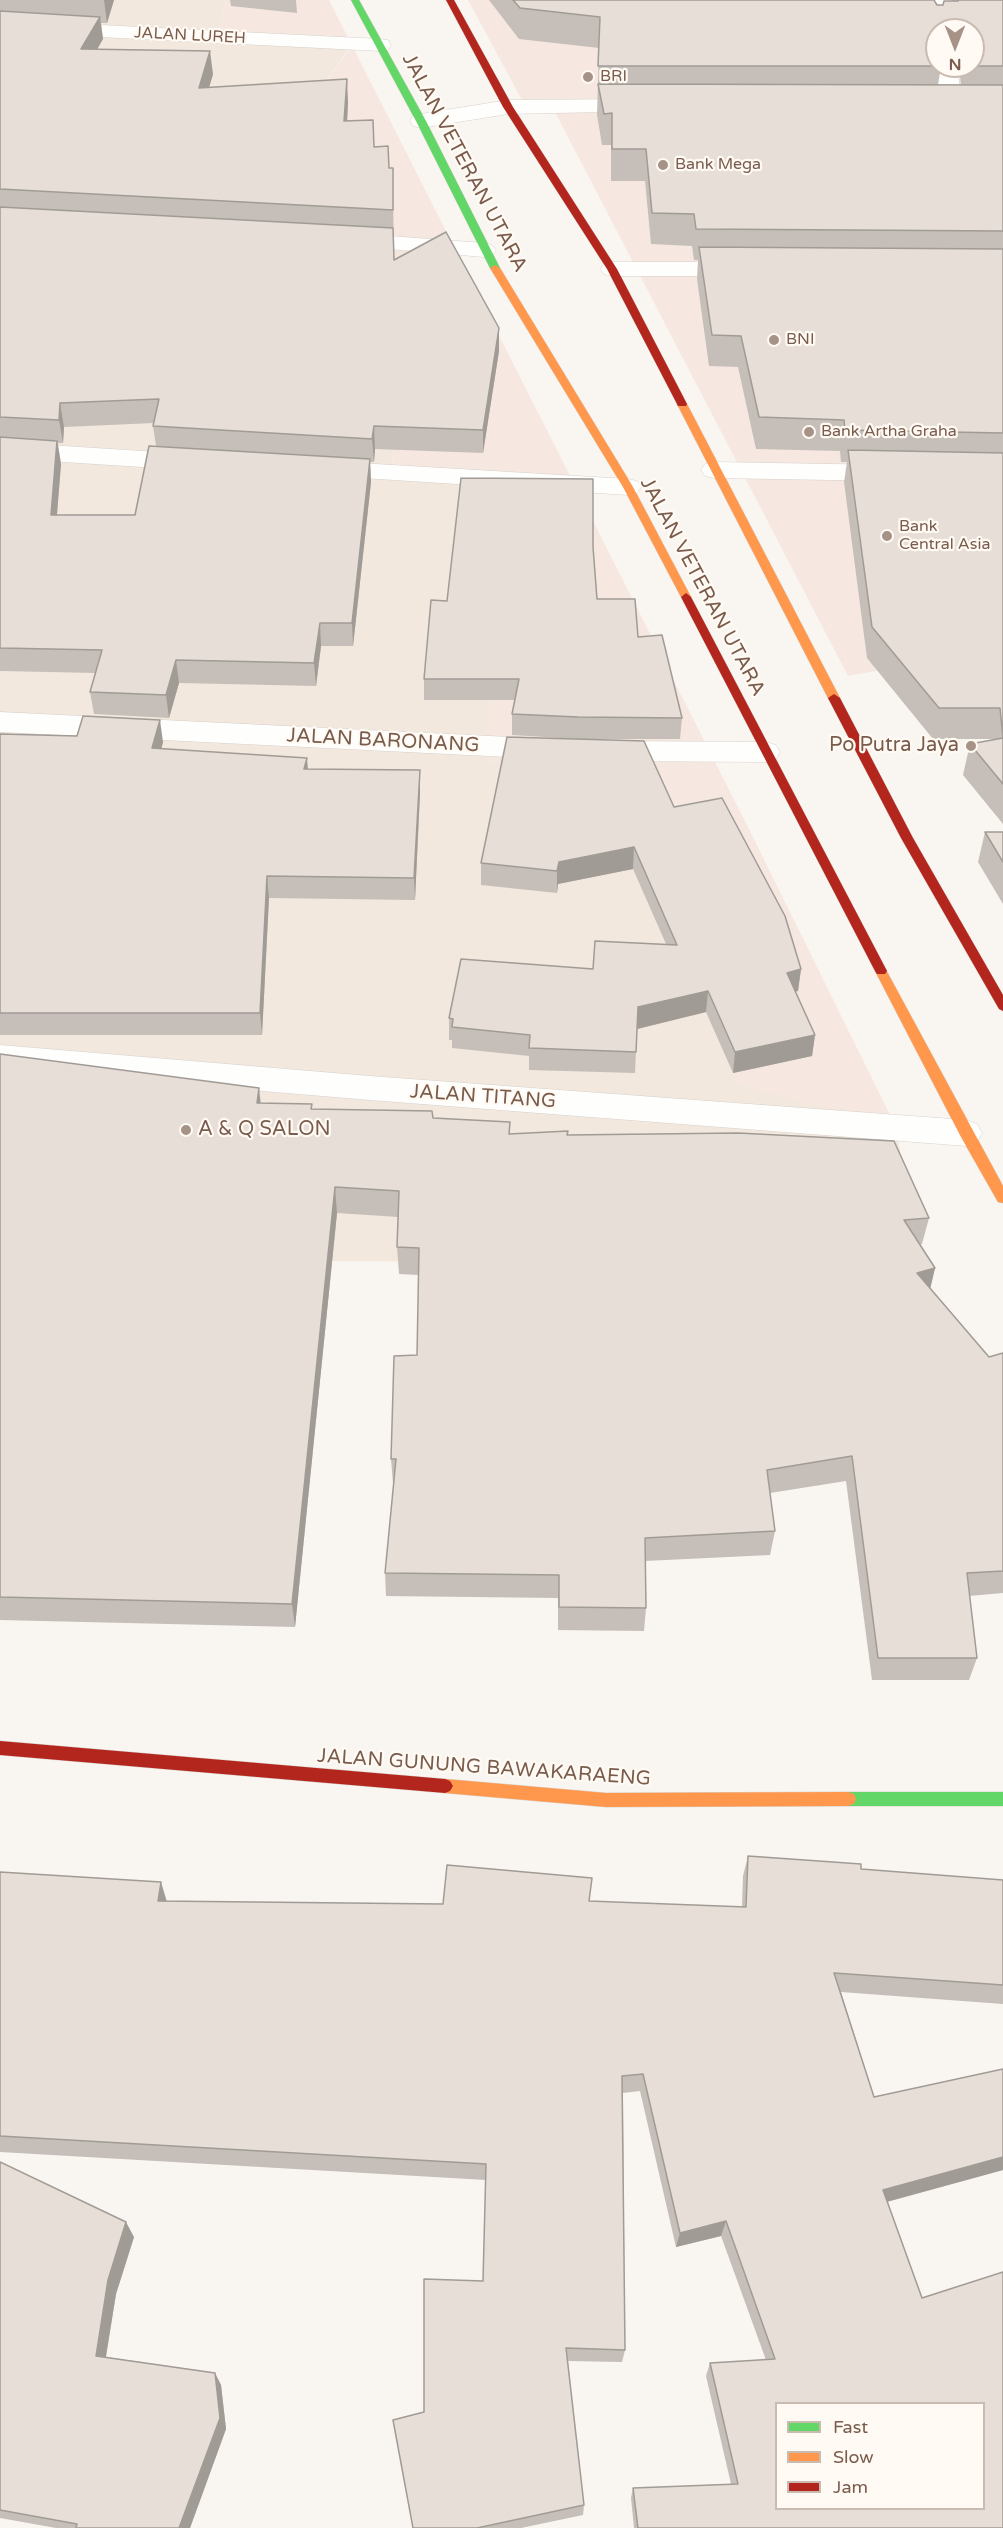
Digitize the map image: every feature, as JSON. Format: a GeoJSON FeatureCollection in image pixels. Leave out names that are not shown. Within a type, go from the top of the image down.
{"type":"FeatureCollection","features":[{"type":"Feature","properties":{"kind":"main road","name":"JALAN VETERAN UTARA"},"geometry":{"type":"LineString","coordinates":[[355,0],[421,121],[484,250],[628,487],[966,1133],[1003,1198]]}},
{"type":"Feature","properties":{"kind":"main road"},"geometry":{"type":"LineString","coordinates":[[450,0],[508,107],[612,269],[714,470],[907,838],[1003,1006]]}},
{"type":"Feature","properties":{"kind":"main road","name":"JALAN GUNUNG BAWAKARAENG"},"geometry":{"type":"LineString","coordinates":[[0,1748],[606,1800],[1003,1800]]}},
{"type":"Feature","properties":{"kind":"street"},"geometry":{"type":"LineString","coordinates":[[939,0],[941,18]]}},
{"type":"Feature","properties":{"kind":"street","name":"JALAN LUREH"},"geometry":{"type":"LineString","coordinates":[[0,26],[380,45]]}},
{"type":"Feature","properties":{"kind":"street"},"geometry":{"type":"LineString","coordinates":[[928,106],[962,106],[951,78]]}},
{"type":"Feature","properties":{"kind":"street"},"geometry":{"type":"LineString","coordinates":[[421,121],[508,107],[658,106]]}},
{"type":"Feature","properties":{"kind":"street"},"geometry":{"type":"LineString","coordinates":[[327,239],[484,250]]}},
{"type":"Feature","properties":{"kind":"street"},"geometry":{"type":"LineString","coordinates":[[612,269],[762,269]]}},
{"type":"Feature","properties":{"kind":"street"},"geometry":{"type":"LineString","coordinates":[[0,450],[213,463]]}},
{"type":"Feature","properties":{"kind":"street"},"geometry":{"type":"LineString","coordinates":[[296,468],[628,487]]}},
{"type":"Feature","properties":{"kind":"street"},"geometry":{"type":"LineString","coordinates":[[714,470],[911,473]]}},
{"type":"Feature","properties":{"kind":"street","name":"JALAN BARONANG"},"geometry":{"type":"LineString","coordinates":[[0,722],[578,751],[766,752]]}},
{"type":"Feature","properties":{"kind":"street","name":"JALAN TITANG"},"geometry":{"type":"LineString","coordinates":[[0,1057],[358,1087],[966,1133]]}},
{"type":"Feature","properties":{"kind":"shaded area"},"geometry":{"type":"Polygon","coordinates":[[[0,0],[226,0],[216,41],[349,48],[278,149],[258,244],[408,250],[392,464],[494,476],[619,778],[895,1125],[917,1235],[729,1263],[97,1260],[0,1271],[0,0]]]}},
{"type":"Feature","properties":{"kind":"shaded area"},"geometry":{"type":"Polygon","coordinates":[[[226,0],[329,0],[750,831],[895,1125],[736,1084],[619,778],[488,763],[494,477],[392,464],[408,250],[258,244],[278,149],[349,49],[216,41],[226,0]]]}},
{"type":"Feature","properties":{"kind":"shaded area"},"geometry":{"type":"Polygon","coordinates":[[[468,0],[606,0],[925,64],[925,78],[982,78],[1003,104],[523,102],[468,0]]]}},
{"type":"Feature","properties":{"kind":"shaded area"},"geometry":{"type":"Polygon","coordinates":[[[555,112],[1003,116],[1003,648],[848,676],[555,112]]]}},
{"type":"Feature","properties":{"kind":"building"},"geometry":{"type":"Polygon","coordinates":[[[513,0],[934,0],[937,5],[943,5],[944,1],[1003,0],[1003,66],[985,66],[985,18],[925,18],[925,66],[598,66],[600,17],[520,8],[513,0]]]}},
{"type":"Feature","properties":{"kind":"building"},"geometry":{"type":"Polygon","coordinates":[[[0,11],[100,17],[81,49],[210,51],[199,88],[347,79],[344,121],[373,120],[374,147],[388,146],[389,168],[393,168],[393,210],[0,189],[0,11]]]}},
{"type":"Feature","properties":{"kind":"building"},"geometry":{"type":"Polygon","coordinates":[[[598,84],[1003,85],[1003,231],[696,229],[694,214],[652,213],[646,149],[612,149],[612,113],[604,114],[598,84]]]}},
{"type":"Feature","properties":{"kind":"building"},"geometry":{"type":"Polygon","coordinates":[[[0,207],[393,228],[394,260],[446,232],[499,328],[483,430],[374,426],[372,439],[153,426],[159,399],[60,403],[59,420],[0,417],[0,207]]]}},
{"type":"Feature","properties":{"kind":"building"},"geometry":{"type":"Polygon","coordinates":[[[699,247],[1003,249],[1003,433],[845,430],[844,420],[759,417],[741,336],[712,335],[699,247]]]}},
{"type":"Feature","properties":{"kind":"building"},"geometry":{"type":"Polygon","coordinates":[[[0,437],[57,441],[51,515],[135,515],[149,446],[370,459],[352,623],[320,623],[314,663],[176,660],[166,695],[90,692],[102,650],[0,648],[0,437]]]}},
{"type":"Feature","properties":{"kind":"building"},"geometry":{"type":"Polygon","coordinates":[[[848,450],[1003,453],[1003,738],[1000,708],[939,708],[872,627],[848,450]]]}},
{"type":"Feature","properties":{"kind":"building"},"geometry":{"type":"Polygon","coordinates":[[[461,478],[593,479],[593,547],[597,599],[635,599],[638,637],[662,635],[682,718],[512,714],[519,679],[424,679],[431,600],[447,601],[461,478]]]}},
{"type":"Feature","properties":{"kind":"building"},"geometry":{"type":"Polygon","coordinates":[[[83,716],[160,720],[152,748],[307,758],[304,769],[420,770],[414,878],[267,876],[260,1013],[0,1013],[0,734],[77,736],[83,716]]]}},
{"type":"Feature","properties":{"kind":"building"},"geometry":{"type":"Polygon","coordinates":[[[507,737],[644,741],[674,807],[722,798],[785,916],[801,969],[787,973],[815,1035],[735,1052],[708,991],[638,1007],[636,1052],[529,1048],[530,1035],[452,1027],[453,1019],[449,1018],[461,959],[593,969],[595,941],[677,945],[634,847],[559,862],[557,871],[481,863],[507,737]]]}},
{"type":"Feature","properties":{"kind":"building"},"geometry":{"type":"Polygon","coordinates":[[[1003,738],[1003,784],[970,744],[1003,738]]]}},
{"type":"Feature","properties":{"kind":"building"},"geometry":{"type":"Polygon","coordinates":[[[985,832],[1003,832],[1003,862],[985,832]]]}},
{"type":"Feature","properties":{"kind":"building"},"geometry":{"type":"Polygon","coordinates":[[[0,1054],[259,1088],[257,1103],[312,1104],[311,1109],[432,1111],[433,1118],[510,1122],[509,1134],[568,1131],[567,1135],[738,1133],[894,1141],[929,1218],[904,1220],[935,1268],[917,1273],[989,1357],[1003,1353],[1003,1571],[967,1573],[977,1658],[878,1658],[852,1456],[767,1470],[775,1531],[645,1538],[646,1608],[559,1607],[559,1575],[385,1573],[396,1459],[391,1459],[394,1356],[417,1355],[419,1248],[397,1247],[399,1191],[335,1187],[292,1604],[0,1597],[0,1054]]]}},
{"type":"Feature","properties":{"kind":"building"},"geometry":{"type":"Polygon","coordinates":[[[748,1856],[861,1864],[861,1869],[1003,1880],[1003,1985],[834,1973],[874,2097],[1003,2069],[1003,2157],[883,2190],[922,2298],[1003,2272],[1003,2528],[638,2528],[633,2488],[738,2484],[710,2363],[775,2359],[726,2221],[680,2233],[643,2074],[622,2076],[625,2350],[566,2348],[584,2505],[477,2528],[413,2528],[393,2420],[424,2412],[424,2279],[483,2281],[486,2164],[0,2136],[0,1872],[161,1882],[158,1901],[443,1904],[447,1865],[592,1878],[589,1901],[746,1907],[748,1856]]]}},
{"type":"Feature","properties":{"kind":"building"},"geometry":{"type":"Polygon","coordinates":[[[0,2162],[126,2222],[108,2280],[96,2356],[215,2373],[220,2418],[179,2528],[76,2528],[77,2524],[0,2510],[0,2162]]]}},
{"type":"Feature","properties":{"kind":"traffic: fast"},"geometry":{"type":"LineString","coordinates":[[355,0],[421,121],[495,268]]}},
{"type":"Feature","properties":{"kind":"traffic: fast"},"geometry":{"type":"LineString","coordinates":[[848,1799],[1003,1799]]}},
{"type":"Feature","properties":{"kind":"traffic: slow"},"geometry":{"type":"LineString","coordinates":[[495,268],[628,487],[686,597]]}},
{"type":"Feature","properties":{"kind":"traffic: slow"},"geometry":{"type":"LineString","coordinates":[[682,404],[834,698]]}},
{"type":"Feature","properties":{"kind":"traffic: slow"},"geometry":{"type":"LineString","coordinates":[[881,971],[966,1133],[1003,1198]]}},
{"type":"Feature","properties":{"kind":"traffic: slow"},"geometry":{"type":"LineString","coordinates":[[445,1786],[606,1800],[848,1799]]}},
{"type":"Feature","properties":{"kind":"traffic: jam"},"geometry":{"type":"LineString","coordinates":[[450,0],[508,107],[612,269],[682,404]]}},
{"type":"Feature","properties":{"kind":"traffic: jam"},"geometry":{"type":"LineString","coordinates":[[686,597],[881,971]]}},
{"type":"Feature","properties":{"kind":"traffic: jam"},"geometry":{"type":"LineString","coordinates":[[834,698],[907,838],[1003,1006]]}},
{"type":"Feature","properties":{"kind":"traffic: jam"},"geometry":{"type":"LineString","coordinates":[[0,1748],[445,1786]]}},
{"type":"Feature","properties":{"kind":"place","name":"BRI"},"geometry":{"type":"Point","coordinates":[588,77]}},
{"type":"Feature","properties":{"kind":"place","name":"Bank Mega"},"geometry":{"type":"Point","coordinates":[663,165]}},
{"type":"Feature","properties":{"kind":"place","name":"BNI"},"geometry":{"type":"Point","coordinates":[774,340]}},
{"type":"Feature","properties":{"kind":"place","name":"Bank Artha Graha"},"geometry":{"type":"Point","coordinates":[809,432]}},
{"type":"Feature","properties":{"kind":"place","name":"Bank Central Asia"},"geometry":{"type":"Point","coordinates":[887,536]}},
{"type":"Feature","properties":{"kind":"place","name":"Po Putra Jaya"},"geometry":{"type":"Point","coordinates":[971,746]}},
{"type":"Feature","properties":{"kind":"place","name":"A & Q SALON"},"geometry":{"type":"Point","coordinates":[186,1130]}}]}
